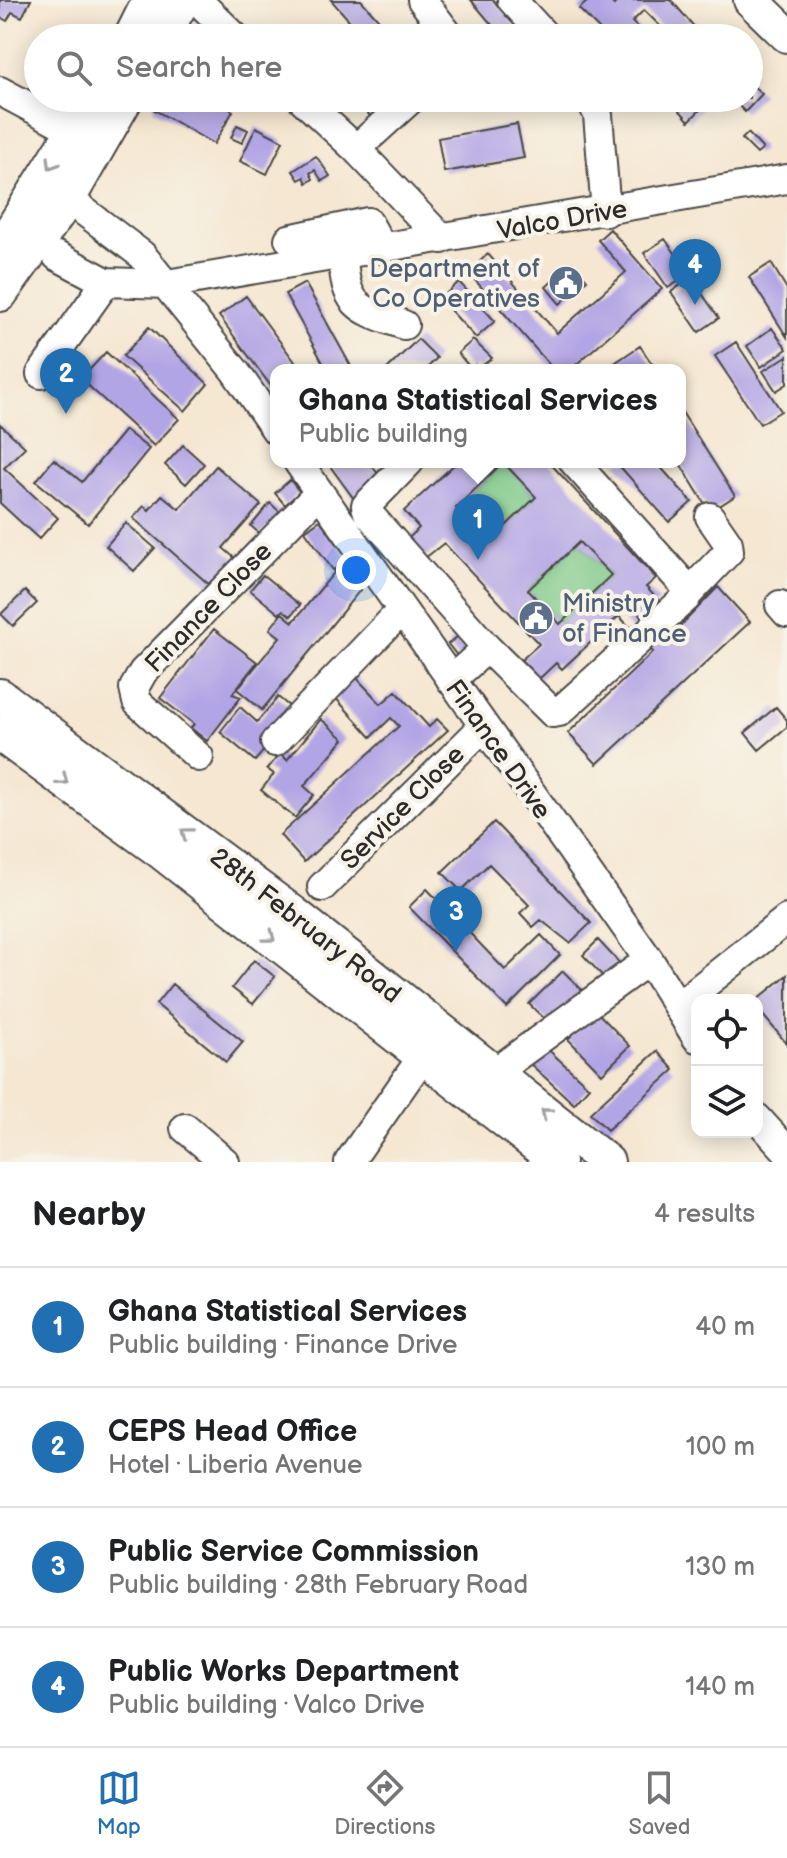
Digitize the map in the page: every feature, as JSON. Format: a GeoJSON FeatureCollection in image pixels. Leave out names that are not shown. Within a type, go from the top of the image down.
{"type":"FeatureCollection","features":[{"type":"Feature","properties":{"kind":"main road"},"geometry":{"type":"LineString","coordinates":[[138,24],[150,0]]}},
{"type":"Feature","properties":{"kind":"main road"},"geometry":{"type":"LineString","coordinates":[[169,24],[183,0]]}},
{"type":"Feature","properties":{"kind":"main road"},"geometry":{"type":"LineString","coordinates":[[751,0],[787,35]]}},
{"type":"Feature","properties":{"kind":"main road"},"geometry":{"type":"LineString","coordinates":[[0,249],[85,112]]}},
{"type":"Feature","properties":{"kind":"main road"},"geometry":{"type":"LineString","coordinates":[[0,294],[68,199],[118,112]]}},
{"type":"Feature","properties":{"kind":"main road","name":"28th February Road"},"geometry":{"type":"LineString","coordinates":[[0,696],[294,914],[607,1162]]}},
{"type":"Feature","properties":{"kind":"main road","name":"28th February Road"},"geometry":{"type":"LineString","coordinates":[[0,734],[163,853],[558,1162]]}},
{"type":"Feature","properties":{"kind":"street"},"geometry":{"type":"LineString","coordinates":[[197,0],[222,24]]}},
{"type":"Feature","properties":{"kind":"street"},"geometry":{"type":"LineString","coordinates":[[422,0],[440,24]]}},
{"type":"Feature","properties":{"kind":"street"},"geometry":{"type":"LineString","coordinates":[[512,0],[534,24]]}},
{"type":"Feature","properties":{"kind":"street"},"geometry":{"type":"LineString","coordinates":[[0,91],[24,104]]}},
{"type":"Feature","properties":{"kind":"street"},"geometry":{"type":"LineString","coordinates":[[39,112],[73,130]]}},
{"type":"Feature","properties":{"kind":"street"},"geometry":{"type":"LineString","coordinates":[[316,112],[442,239]]}},
{"type":"Feature","properties":{"kind":"street"},"geometry":{"type":"LineString","coordinates":[[356,149],[397,112]]}},
{"type":"Feature","properties":{"kind":"street"},"geometry":{"type":"LineString","coordinates":[[597,112],[606,212]]}},
{"type":"Feature","properties":{"kind":"street","name":"Valco Drive"},"geometry":{"type":"LineString","coordinates":[[57,256],[106,282],[167,284],[787,179]]}},
{"type":"Feature","properties":{"kind":"street"},"geometry":{"type":"LineString","coordinates":[[68,199],[130,244],[167,284],[270,421]]}},
{"type":"Feature","properties":{"kind":"street"},"geometry":{"type":"LineString","coordinates":[[289,239],[368,222],[383,249]]}},
{"type":"Feature","properties":{"kind":"street"},"geometry":{"type":"LineString","coordinates":[[343,256],[344,284],[350,299],[360,310],[404,325]]}},
{"type":"Feature","properties":{"kind":"street"},"geometry":{"type":"LineString","coordinates":[[41,374],[106,282]]}},
{"type":"Feature","properties":{"kind":"street","name":"Finance Drive"},"geometry":{"type":"LineString","coordinates":[[302,468],[649,960],[691,1027]]}},
{"type":"Feature","properties":{"kind":"street"},"geometry":{"type":"LineString","coordinates":[[403,468],[367,501],[368,513],[487,648],[553,713],[559,712],[646,633],[729,551],[728,543],[710,517]]}},
{"type":"Feature","properties":{"kind":"street"},"geometry":{"type":"LineString","coordinates":[[579,468],[686,587],[688,594]]}},
{"type":"Feature","properties":{"kind":"street","name":"Finance Close"},"geometry":{"type":"LineString","coordinates":[[199,757],[137,702],[134,688],[143,672],[319,493]]}},
{"type":"Feature","properties":{"kind":"street"},"geometry":{"type":"LineString","coordinates":[[275,742],[402,610]]}},
{"type":"Feature","properties":{"kind":"street"},"geometry":{"type":"LineString","coordinates":[[451,680],[487,648]]}},
{"type":"Feature","properties":{"kind":"street","name":"Service Close"},"geometry":{"type":"LineString","coordinates":[[322,887],[483,727]]}},
{"type":"Feature","properties":{"kind":"street"},"geometry":{"type":"LineString","coordinates":[[679,1005],[787,919]]}},
{"type":"Feature","properties":{"kind":"street"},"geometry":{"type":"LineString","coordinates":[[495,1072],[649,960]]}},
{"type":"Feature","properties":{"kind":"street"},"geometry":{"type":"LineString","coordinates":[[349,1162],[423,1056]]}},
{"type":"Feature","properties":{"kind":"street"},"geometry":{"type":"LineString","coordinates":[[763,1125],[787,1151]]}},
{"type":"Feature","properties":{"kind":"street"},"geometry":{"type":"LineString","coordinates":[[185,1128],[225,1162]]}},
{"type":"Feature","properties":{"kind":"green space"},"geometry":{"type":"Polygon","coordinates":[[[497,468],[509,468],[536,497],[489,542],[456,508],[497,468]]]}},
{"type":"Feature","properties":{"kind":"green space"},"geometry":{"type":"Polygon","coordinates":[[[579,542],[611,575],[560,624],[528,590],[579,542]]]}},
{"type":"Feature","properties":{"kind":"building"},"geometry":{"type":"Polygon","coordinates":[[[0,0],[31,0],[22,17],[12,12],[7,21],[0,17],[0,0]]]}},
{"type":"Feature","properties":{"kind":"building"},"geometry":{"type":"Polygon","coordinates":[[[331,0],[361,0],[382,24],[352,24],[331,0]]]}},
{"type":"Feature","properties":{"kind":"building"},"geometry":{"type":"Polygon","coordinates":[[[471,0],[493,0],[514,24],[491,24],[471,0]]]}},
{"type":"Feature","properties":{"kind":"building"},"geometry":{"type":"Polygon","coordinates":[[[589,0],[609,0],[614,5],[618,0],[671,0],[692,24],[658,24],[644,10],[632,22],[634,24],[594,24],[579,9],[589,0]]]}},
{"type":"Feature","properties":{"kind":"building"},"geometry":{"type":"Polygon","coordinates":[[[158,112],[232,112],[214,144],[158,112]]]}},
{"type":"Feature","properties":{"kind":"building"},"geometry":{"type":"Polygon","coordinates":[[[681,112],[698,112],[689,121],[681,112]]]}},
{"type":"Feature","properties":{"kind":"building"},"geometry":{"type":"Polygon","coordinates":[[[517,124],[524,158],[444,172],[438,138],[517,124]]]}},
{"type":"Feature","properties":{"kind":"building"},"geometry":{"type":"Polygon","coordinates":[[[237,125],[248,130],[242,143],[231,138],[237,125]]]}},
{"type":"Feature","properties":{"kind":"building"},"geometry":{"type":"Polygon","coordinates":[[[256,127],[283,141],[267,174],[240,161],[256,127]]]}},
{"type":"Feature","properties":{"kind":"building"},"geometry":{"type":"Polygon","coordinates":[[[748,133],[763,149],[757,154],[742,139],[748,133]]]}},
{"type":"Feature","properties":{"kind":"building"},"geometry":{"type":"Polygon","coordinates":[[[316,156],[330,176],[322,181],[315,170],[310,173],[313,179],[307,183],[304,177],[299,180],[293,171],[316,156]]]}},
{"type":"Feature","properties":{"kind":"building"},"geometry":{"type":"Polygon","coordinates":[[[610,229],[662,289],[577,364],[549,364],[468,272],[488,254],[557,333],[626,272],[598,240],[610,229]]]}},
{"type":"Feature","properties":{"kind":"building"},"geometry":{"type":"Polygon","coordinates":[[[665,239],[690,274],[668,288],[644,253],[665,239]]]}},
{"type":"Feature","properties":{"kind":"building","name":"Department of Co Operatives"},"geometry":{"type":"Polygon","coordinates":[[[572,263],[587,280],[560,304],[546,287],[572,263]]]}},
{"type":"Feature","properties":{"kind":"building"},"geometry":{"type":"Polygon","coordinates":[[[771,263],[787,289],[787,337],[749,277],[771,263]]]}},
{"type":"Feature","properties":{"kind":"building"},"geometry":{"type":"Polygon","coordinates":[[[691,278],[719,318],[699,332],[671,292],[691,278]]]}},
{"type":"Feature","properties":{"kind":"building"},"geometry":{"type":"Polygon","coordinates":[[[459,282],[495,321],[476,338],[440,299],[459,282]]]}},
{"type":"Feature","properties":{"kind":"building"},"geometry":{"type":"Polygon","coordinates":[[[305,283],[350,364],[324,364],[285,294],[305,283]]]}},
{"type":"Feature","properties":{"kind":"building"},"geometry":{"type":"Polygon","coordinates":[[[246,296],[297,364],[270,364],[270,385],[219,316],[246,296]]]}},
{"type":"Feature","properties":{"kind":"building"},"geometry":{"type":"Polygon","coordinates":[[[149,327],[208,384],[185,411],[123,356],[149,327]]]}},
{"type":"Feature","properties":{"kind":"building"},"geometry":{"type":"Polygon","coordinates":[[[772,328],[787,349],[761,367],[747,346],[772,328]]]}},
{"type":"Feature","properties":{"kind":"building"},"geometry":{"type":"Polygon","coordinates":[[[418,339],[437,358],[431,364],[392,364],[418,339]]]}},
{"type":"Feature","properties":{"kind":"building"},"geometry":{"type":"Polygon","coordinates":[[[473,340],[492,358],[484,364],[467,364],[458,353],[473,340]]]}},
{"type":"Feature","properties":{"kind":"building"},"geometry":{"type":"Polygon","coordinates":[[[736,342],[781,411],[760,424],[715,356],[736,342]]]}},
{"type":"Feature","properties":{"kind":"building"},"geometry":{"type":"Polygon","coordinates":[[[640,346],[652,364],[617,364],[640,346]]]}},
{"type":"Feature","properties":{"kind":"building"},"geometry":{"type":"Polygon","coordinates":[[[106,352],[179,419],[154,446],[81,379],[106,352]]]}},
{"type":"Feature","properties":{"kind":"building"},"geometry":{"type":"Polygon","coordinates":[[[787,356],[787,384],[776,391],[763,371],[787,356]]]}},
{"type":"Feature","properties":{"kind":"building"},"geometry":{"type":"Polygon","coordinates":[[[686,418],[735,496],[710,512],[683,468],[686,468],[686,418]]]}},
{"type":"Feature","properties":{"kind":"building"},"geometry":{"type":"Polygon","coordinates":[[[0,424],[25,447],[4,468],[58,518],[39,539],[0,503],[0,424]]]}},
{"type":"Feature","properties":{"kind":"building"},"geometry":{"type":"Polygon","coordinates":[[[125,430],[149,449],[88,524],[36,481],[54,459],[82,482],[125,430]]]}},
{"type":"Feature","properties":{"kind":"building"},"geometry":{"type":"Polygon","coordinates":[[[183,445],[204,464],[186,484],[165,465],[183,445]]]}},
{"type":"Feature","properties":{"kind":"building"},"geometry":{"type":"Polygon","coordinates":[[[216,466],[261,505],[223,548],[236,559],[212,587],[133,518],[144,506],[149,510],[162,495],[179,509],[216,466]]]}},
{"type":"Feature","properties":{"kind":"building"},"geometry":{"type":"Polygon","coordinates":[[[331,468],[374,468],[381,478],[354,499],[331,468]]]}},
{"type":"Feature","properties":{"kind":"building"},"geometry":{"type":"Polygon","coordinates":[[[451,468],[497,468],[456,508],[489,542],[536,497],[509,468],[555,468],[656,578],[646,587],[659,601],[649,610],[638,598],[631,605],[665,642],[718,587],[750,622],[597,764],[568,733],[653,652],[619,616],[562,669],[556,663],[539,679],[521,660],[539,644],[444,543],[424,559],[406,541],[419,528],[404,511],[451,468]],[[579,542],[528,590],[560,624],[611,575],[579,542]]]}},
{"type":"Feature","properties":{"kind":"building"},"geometry":{"type":"Polygon","coordinates":[[[621,468],[661,468],[692,502],[669,522],[621,468]]]}},
{"type":"Feature","properties":{"kind":"building"},"geometry":{"type":"Polygon","coordinates":[[[290,480],[300,492],[285,505],[275,493],[290,480]]]}},
{"type":"Feature","properties":{"kind":"building"},"geometry":{"type":"Polygon","coordinates":[[[270,503],[281,513],[261,535],[251,526],[270,503]]]}},
{"type":"Feature","properties":{"kind":"building"},"geometry":{"type":"Polygon","coordinates":[[[320,520],[348,559],[333,570],[305,531],[320,520]]]}},
{"type":"Feature","properties":{"kind":"building"},"geometry":{"type":"Polygon","coordinates":[[[126,523],[155,548],[134,571],[106,546],[126,523]]]}},
{"type":"Feature","properties":{"kind":"building"},"geometry":{"type":"Polygon","coordinates":[[[337,569],[361,589],[262,710],[237,689],[280,637],[270,629],[282,613],[293,622],[337,569]]]}},
{"type":"Feature","properties":{"kind":"building"},"geometry":{"type":"Polygon","coordinates":[[[263,575],[300,605],[291,616],[283,610],[279,614],[250,590],[263,575]]]}},
{"type":"Feature","properties":{"kind":"building"},"geometry":{"type":"Polygon","coordinates":[[[25,591],[37,603],[13,626],[1,614],[25,591]]]}},
{"type":"Feature","properties":{"kind":"building"},"geometry":{"type":"Polygon","coordinates":[[[214,629],[257,662],[232,694],[241,697],[207,741],[191,728],[194,724],[160,698],[214,629]]]}},
{"type":"Feature","properties":{"kind":"building"},"geometry":{"type":"Polygon","coordinates":[[[461,634],[472,648],[459,658],[448,644],[461,634]]]}},
{"type":"Feature","properties":{"kind":"building"},"geometry":{"type":"Polygon","coordinates":[[[354,675],[381,704],[396,691],[429,727],[437,719],[448,730],[304,862],[280,835],[399,726],[391,718],[371,737],[333,695],[354,675]]]}},
{"type":"Feature","properties":{"kind":"building"},"geometry":{"type":"Polygon","coordinates":[[[278,697],[296,712],[255,761],[220,732],[240,707],[257,722],[278,697]]]}},
{"type":"Feature","properties":{"kind":"building"},"geometry":{"type":"Polygon","coordinates":[[[776,707],[787,720],[787,727],[759,750],[745,733],[776,707]]]}},
{"type":"Feature","properties":{"kind":"building"},"geometry":{"type":"Polygon","coordinates":[[[321,719],[344,739],[304,786],[314,795],[295,818],[261,790],[274,774],[267,769],[280,754],[287,760],[321,719]]]}},
{"type":"Feature","properties":{"kind":"building"},"geometry":{"type":"Polygon","coordinates":[[[494,822],[591,923],[570,943],[541,920],[533,927],[520,913],[529,905],[489,864],[461,891],[442,872],[494,822]]]}},
{"type":"Feature","properties":{"kind":"building"},"geometry":{"type":"Polygon","coordinates":[[[427,889],[449,912],[458,904],[469,915],[461,924],[505,970],[541,935],[560,955],[507,1008],[409,907],[427,889]]]}},
{"type":"Feature","properties":{"kind":"building"},"geometry":{"type":"Polygon","coordinates":[[[598,940],[624,968],[609,983],[583,955],[598,940]]]}},
{"type":"Feature","properties":{"kind":"building"},"geometry":{"type":"Polygon","coordinates":[[[254,960],[275,977],[253,1004],[232,988],[254,960]]]}},
{"type":"Feature","properties":{"kind":"building"},"geometry":{"type":"Polygon","coordinates":[[[563,971],[582,990],[549,1023],[529,1004],[563,971]]]}},
{"type":"Feature","properties":{"kind":"building"},"geometry":{"type":"Polygon","coordinates":[[[787,975],[787,1044],[763,1015],[763,995],[787,975]]]}},
{"type":"Feature","properties":{"kind":"building"},"geometry":{"type":"Polygon","coordinates":[[[172,984],[243,1042],[226,1062],[156,1004],[172,984]]]}},
{"type":"Feature","properties":{"kind":"building"},"geometry":{"type":"Polygon","coordinates":[[[596,1011],[630,1046],[602,1074],[568,1039],[596,1011]]]}},
{"type":"Feature","properties":{"kind":"building"},"geometry":{"type":"Polygon","coordinates":[[[542,1044],[589,1087],[574,1104],[527,1061],[542,1044]]]}},
{"type":"Feature","properties":{"kind":"building"},"geometry":{"type":"Polygon","coordinates":[[[657,1051],[674,1070],[607,1130],[590,1113],[657,1051]]]}},
{"type":"Feature","properties":{"kind":"place","name":"Department of Co Operatives"},"geometry":{"type":"Point","coordinates":[566,283]}},
{"type":"Feature","properties":{"kind":"place","name":"Public Works Department"},"geometry":{"type":"Point","coordinates":[695,305]}},
{"type":"Feature","properties":{"kind":"place","name":"CEPS Head Office"},"geometry":{"type":"Point","coordinates":[66,414]}},
{"type":"Feature","properties":{"kind":"place","name":"Ghana Statistical Services"},"geometry":{"type":"Point","coordinates":[478,560]}},
{"type":"Feature","properties":{"kind":"place","name":"Ministry of Finance"},"geometry":{"type":"Point","coordinates":[536,618]}},
{"type":"Feature","properties":{"kind":"place","name":"Public Service Commission"},"geometry":{"type":"Point","coordinates":[456,952]}}]}
